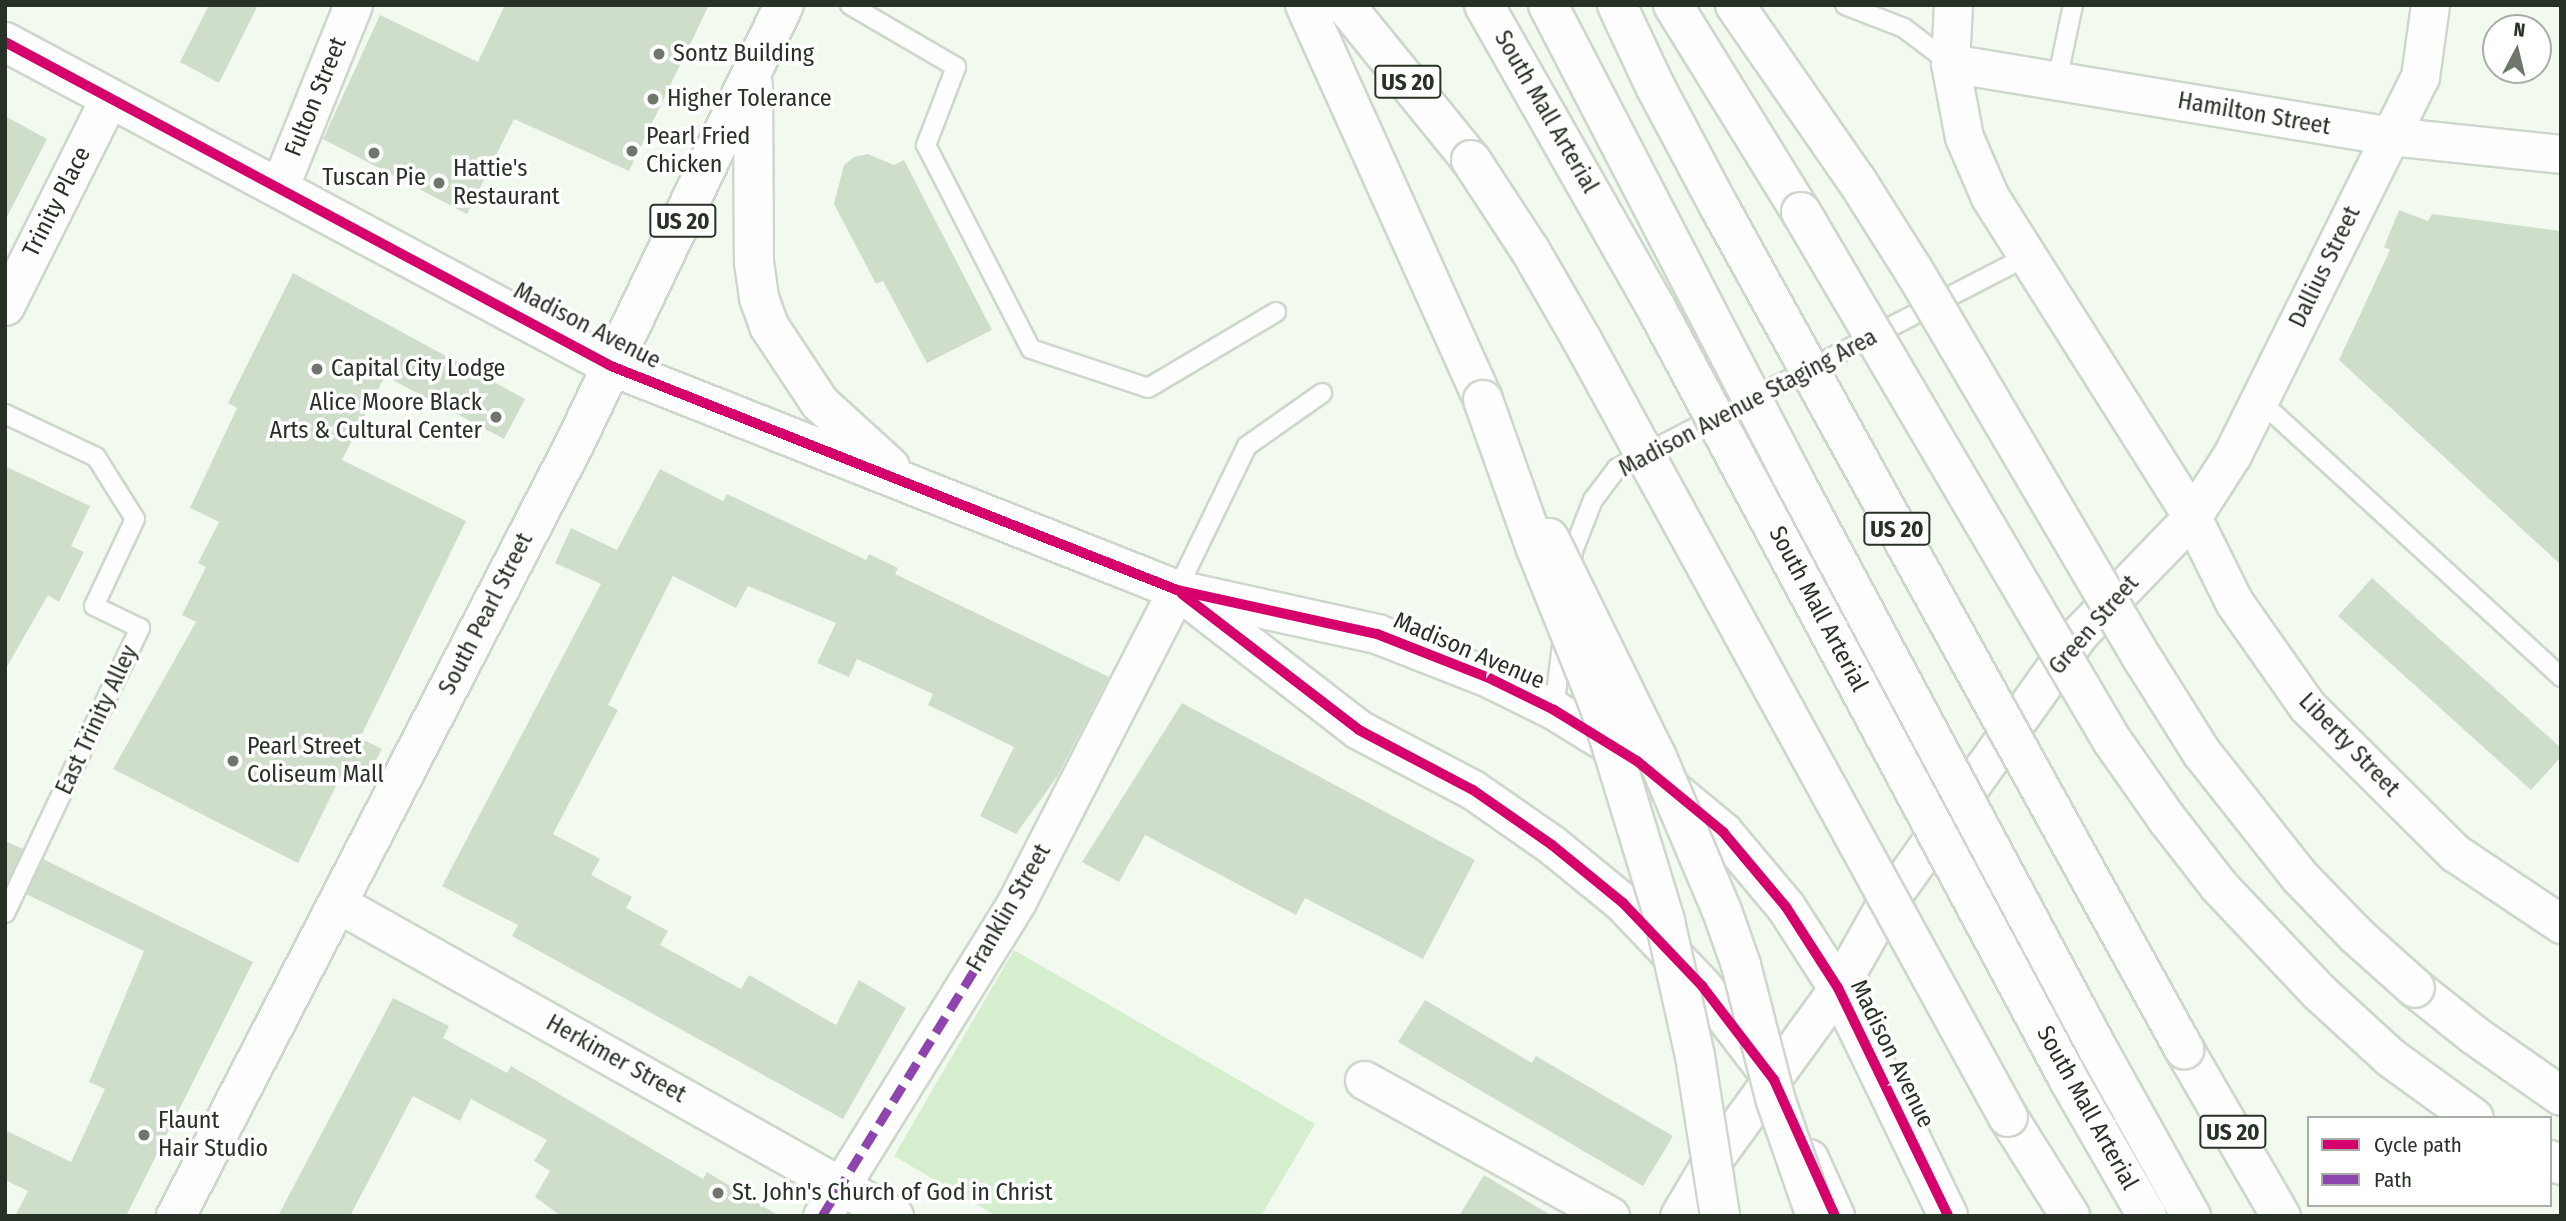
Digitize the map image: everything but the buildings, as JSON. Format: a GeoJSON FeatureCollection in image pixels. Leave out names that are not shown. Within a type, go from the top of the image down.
{"type":"FeatureCollection","features":[{"type":"Feature","properties":{"kind":"main road"},"geometry":{"type":"LineString","coordinates":[[1305,5],[1483,400],[1656,755],[1722,911],[1741,965],[1776,1101],[1814,1216]]}},
{"type":"Feature","properties":{"kind":"main road","name":"US 20"},"geometry":{"type":"LineString","coordinates":[[1345,5],[1471,160],[1530,250],[2008,1117],[2070,1216]]}},
{"type":"Feature","properties":{"kind":"main road","name":"South Mall Arterial"},"geometry":{"type":"LineString","coordinates":[[1484,5],[1648,293],[2070,1082],[2147,1216]]}},
{"type":"Feature","properties":{"kind":"main road","name":"South Mall Arterial"},"geometry":{"type":"LineString","coordinates":[[1548,5],[1812,513],[2098,1049],[2191,1216]]}},
{"type":"Feature","properties":{"kind":"main road","name":"US 20"},"geometry":{"type":"LineString","coordinates":[[1617,5],[1655,86],[1720,208],[2184,1049],[2281,1216]]}},
{"type":"Feature","properties":{"kind":"main road"},"geometry":{"type":"LineString","coordinates":[[1673,5],[1911,398],[2111,739],[2167,819],[2220,886],[2319,992],[2391,1058],[2471,1116]]}},
{"type":"Feature","properties":{"kind":"main road"},"geometry":{"type":"LineString","coordinates":[[1735,5],[1857,181],[1907,260],[1980,378],[2144,661],[2202,753],[2300,877],[2356,935],[2474,1035],[2561,1096]]}},
{"type":"Feature","properties":{"kind":"main road","name":"South Pearl Street"},"geometry":{"type":"LineString","coordinates":[[176,1216],[611,366],[753,75],[779,7]]}},
{"type":"Feature","properties":{"kind":"main road","name":"Madison Avenue"},"geometry":{"type":"LineString","coordinates":[[5,42],[611,366],[1177,590],[1377,634],[1487,677],[1554,710],[1637,761],[1723,832],[1786,907],[1838,988],[1948,1216]]}},
{"type":"Feature","properties":{"kind":"main road"},"geometry":{"type":"LineString","coordinates":[[753,75],[754,262],[760,298],[769,326],[820,403],[904,481]]}},
{"type":"Feature","properties":{"kind":"main road"},"geometry":{"type":"LineString","coordinates":[[1483,400],[1535,546],[1600,708],[1665,921],[1695,1056],[1720,1216]]}},
{"type":"Feature","properties":{"kind":"main road","name":"Madison Avenue"},"geometry":{"type":"LineString","coordinates":[[1177,590],[1359,730],[1473,790],[1552,845],[1623,903],[1702,986],[1774,1080],[1835,1216]]}},
{"type":"Feature","properties":{"kind":"street","name":"Fulton Street"},"geometry":{"type":"LineString","coordinates":[[279,188],[354,5]]}},
{"type":"Feature","properties":{"kind":"street"},"geometry":{"type":"LineString","coordinates":[[1953,5],[1950,63],[1965,137],[1990,197],[2192,517]]}},
{"type":"Feature","properties":{"kind":"street","name":"Dallius Street"},"geometry":{"type":"LineString","coordinates":[[2192,517],[2232,455],[2420,77],[2430,5]]}},
{"type":"Feature","properties":{"kind":"street","name":"Hamilton Street"},"geometry":{"type":"LineString","coordinates":[[1950,63],[2390,136],[2561,154]]}},
{"type":"Feature","properties":{"kind":"street","name":"Trinity Place"},"geometry":{"type":"LineString","coordinates":[[5,306],[109,98]]}},
{"type":"Feature","properties":{"kind":"street","name":"Liberty Street"},"geometry":{"type":"LineString","coordinates":[[2192,517],[2234,602],[2307,706],[2455,853],[2561,924]]}},
{"type":"Feature","properties":{"kind":"street","name":"Green Street"},"geometry":{"type":"LineString","coordinates":[[1679,1216],[1708,1167],[1774,1080],[1838,988],[1882,910],[2078,635],[2192,517]]}},
{"type":"Feature","properties":{"kind":"street","name":"Franklin Street"},"geometry":{"type":"LineString","coordinates":[[822,1216],[1008,916],[1177,590]]}},
{"type":"Feature","properties":{"kind":"street","name":"Herkimer Street"},"geometry":{"type":"LineString","coordinates":[[337,903],[894,1216]]}},
{"type":"Feature","properties":{"kind":"street"},"geometry":{"type":"LineString","coordinates":[[1364,1080],[1610,1216]]}},
{"type":"Feature","properties":{"kind":"lane"},"geometry":{"type":"LineString","coordinates":[[850,5],[957,67],[926,145],[1031,349],[1148,388],[1276,312]]}},
{"type":"Feature","properties":{"kind":"lane"},"geometry":{"type":"LineString","coordinates":[[1846,5],[1904,28],[1950,63]]}},
{"type":"Feature","properties":{"kind":"lane"},"geometry":{"type":"LineString","coordinates":[[2057,80],[2073,5]]}},
{"type":"Feature","properties":{"kind":"lane","name":"Madison Avenue Staging Area"},"geometry":{"type":"LineString","coordinates":[[1554,710],[1573,551],[1593,500],[1617,468],[2027,256]]}},
{"type":"Feature","properties":{"kind":"lane"},"geometry":{"type":"LineString","coordinates":[[1177,590],[1247,446],[1322,393]]}},
{"type":"Feature","properties":{"kind":"lane"},"geometry":{"type":"LineString","coordinates":[[2259,400],[2561,677]]}},
{"type":"Feature","properties":{"kind":"lane","name":"East Trinity Alley"},"geometry":{"type":"LineString","coordinates":[[5,414],[96,457],[135,519],[94,606],[140,628],[5,913]]}},
{"type":"Feature","properties":{"kind":"green space"},"geometry":{"type":"Polygon","coordinates":[[[1014,950],[1315,1124],[1261,1216],[996,1216],[894,1156],[1014,950]]]}},
{"type":"Feature","properties":{"kind":"marked path"},"geometry":{"type":"LineString","coordinates":[[822,1216],[1008,916]]}},
{"type":"Feature","properties":{"kind":"cycle path"},"geometry":{"type":"LineString","coordinates":[[5,42],[611,366],[1177,590],[1377,634],[1487,677],[1554,710],[1637,761],[1723,832],[1786,907],[1838,988],[1948,1216]]}},
{"type":"Feature","properties":{"kind":"cycle path"},"geometry":{"type":"LineString","coordinates":[[1182,594],[1359,730],[1473,790],[1552,845],[1623,903],[1702,986],[1774,1080],[1835,1216]]}},
{"type":"Feature","properties":{"kind":"place","name":"Sontz Building"},"geometry":{"type":"Point","coordinates":[659,54]}},
{"type":"Feature","properties":{"kind":"place","name":"Higher Tolerance"},"geometry":{"type":"Point","coordinates":[653,99]}},
{"type":"Feature","properties":{"kind":"place","name":"Pearl Fried Chicken"},"geometry":{"type":"Point","coordinates":[632,151]}},
{"type":"Feature","properties":{"kind":"place","name":"Tuscan Pie"},"geometry":{"type":"Point","coordinates":[374,153]}},
{"type":"Feature","properties":{"kind":"place","name":"Hattie's Restaurant"},"geometry":{"type":"Point","coordinates":[439,183]}},
{"type":"Feature","properties":{"kind":"place","name":"Capital City Lodge"},"geometry":{"type":"Point","coordinates":[317,369]}},
{"type":"Feature","properties":{"kind":"place","name":"Alice Moore Black Arts & Cultural Center"},"geometry":{"type":"Point","coordinates":[496,417]}},
{"type":"Feature","properties":{"kind":"place","name":"Pearl Street Coliseum Mall"},"geometry":{"type":"Point","coordinates":[233,761]}},
{"type":"Feature","properties":{"kind":"place","name":"Flaunt Hair Studio"},"geometry":{"type":"Point","coordinates":[144,1135]}},
{"type":"Feature","properties":{"kind":"place","name":"St. John's Church of God in Christ"},"geometry":{"type":"Point","coordinates":[718,1193]}}]}
